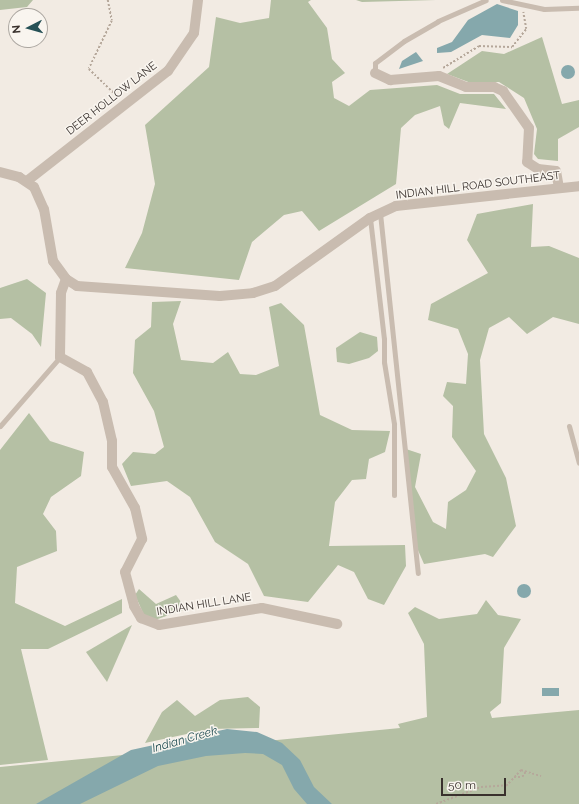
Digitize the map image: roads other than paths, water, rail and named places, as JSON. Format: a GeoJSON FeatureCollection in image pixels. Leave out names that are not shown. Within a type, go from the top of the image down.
{"type":"FeatureCollection","features":[{"type":"Feature","properties":{"kind":"street","name":"DEER HOLLOW LANE"},"geometry":{"type":"LineString","coordinates":[[27,181],[129,103],[168,71],[189,44],[197,20],[198,0]]}},
{"type":"Feature","properties":{"kind":"street"},"geometry":{"type":"LineString","coordinates":[[375,73],[390,80],[439,76],[466,87],[494,87],[503,92],[529,128],[526,162],[538,169],[556,171],[559,188]]}},
{"type":"Feature","properties":{"kind":"street"},"geometry":{"type":"LineString","coordinates":[[0,172],[27,181],[38,195],[53,260],[66,279],[61,293],[60,357]]}},
{"type":"Feature","properties":{"kind":"street","name":"INDIAN HILL ROAD SOUTHEAST"},"geometry":{"type":"LineString","coordinates":[[66,279],[76,286],[98,290],[220,296],[253,293],[283,281],[370,218],[380,213],[411,203],[579,186]]}},
{"type":"Feature","properties":{"kind":"street","name":"INDIAN HILL LANE"},"geometry":{"type":"LineString","coordinates":[[60,357],[87,372],[103,402],[112,441],[112,467],[126,488],[142,534],[140,546],[125,572],[134,606],[141,618],[159,625],[262,608],[337,624]]}},
{"type":"Feature","properties":{"kind":"lane"},"geometry":{"type":"LineString","coordinates":[[375,73],[375,63],[404,41],[438,21],[486,0]]}},
{"type":"Feature","properties":{"kind":"lane"},"geometry":{"type":"LineString","coordinates":[[502,0],[520,4],[579,8]]}},
{"type":"Feature","properties":{"kind":"lane"},"geometry":{"type":"LineString","coordinates":[[380,213],[418,573]]}},
{"type":"Feature","properties":{"kind":"lane"},"geometry":{"type":"LineString","coordinates":[[370,218],[384,339],[384,362],[394,424],[394,495]]}},
{"type":"Feature","properties":{"kind":"lane"},"geometry":{"type":"LineString","coordinates":[[0,426],[60,357]]}},
{"type":"Feature","properties":{"kind":"lane"},"geometry":{"type":"LineString","coordinates":[[569,426],[579,463]]}},
{"type":"Feature","properties":{"kind":"water"},"geometry":{"type":"Polygon","coordinates":[[[497,4],[518,11],[518,25],[510,38],[482,35],[451,52],[437,53],[437,48],[452,42],[468,20],[497,4]]]}},
{"type":"Feature","properties":{"kind":"water"},"geometry":{"type":"Polygon","coordinates":[[[416,52],[423,61],[399,69],[402,61],[416,52]]]}},
{"type":"Feature","properties":{"kind":"water"},"geometry":{"type":"Polygon","coordinates":[[[568,65],[573,67],[575,72],[573,77],[568,79],[563,77],[561,72],[563,67],[568,65]]]}},
{"type":"Feature","properties":{"kind":"water"},"geometry":{"type":"Polygon","coordinates":[[[524,584],[529,586],[531,591],[529,596],[524,598],[519,596],[517,591],[519,586],[524,584]]]}},
{"type":"Feature","properties":{"kind":"water"},"geometry":{"type":"Polygon","coordinates":[[[542,688],[559,688],[559,696],[542,696],[542,688]]]}},
{"type":"Feature","properties":{"kind":"water","name":"Indian Creek"},"geometry":{"type":"Polygon","coordinates":[[[227,729],[257,732],[282,743],[300,760],[314,787],[332,804],[307,804],[294,789],[282,765],[263,754],[245,753],[206,756],[158,766],[80,804],[36,804],[131,750],[227,729]]]}}]}
